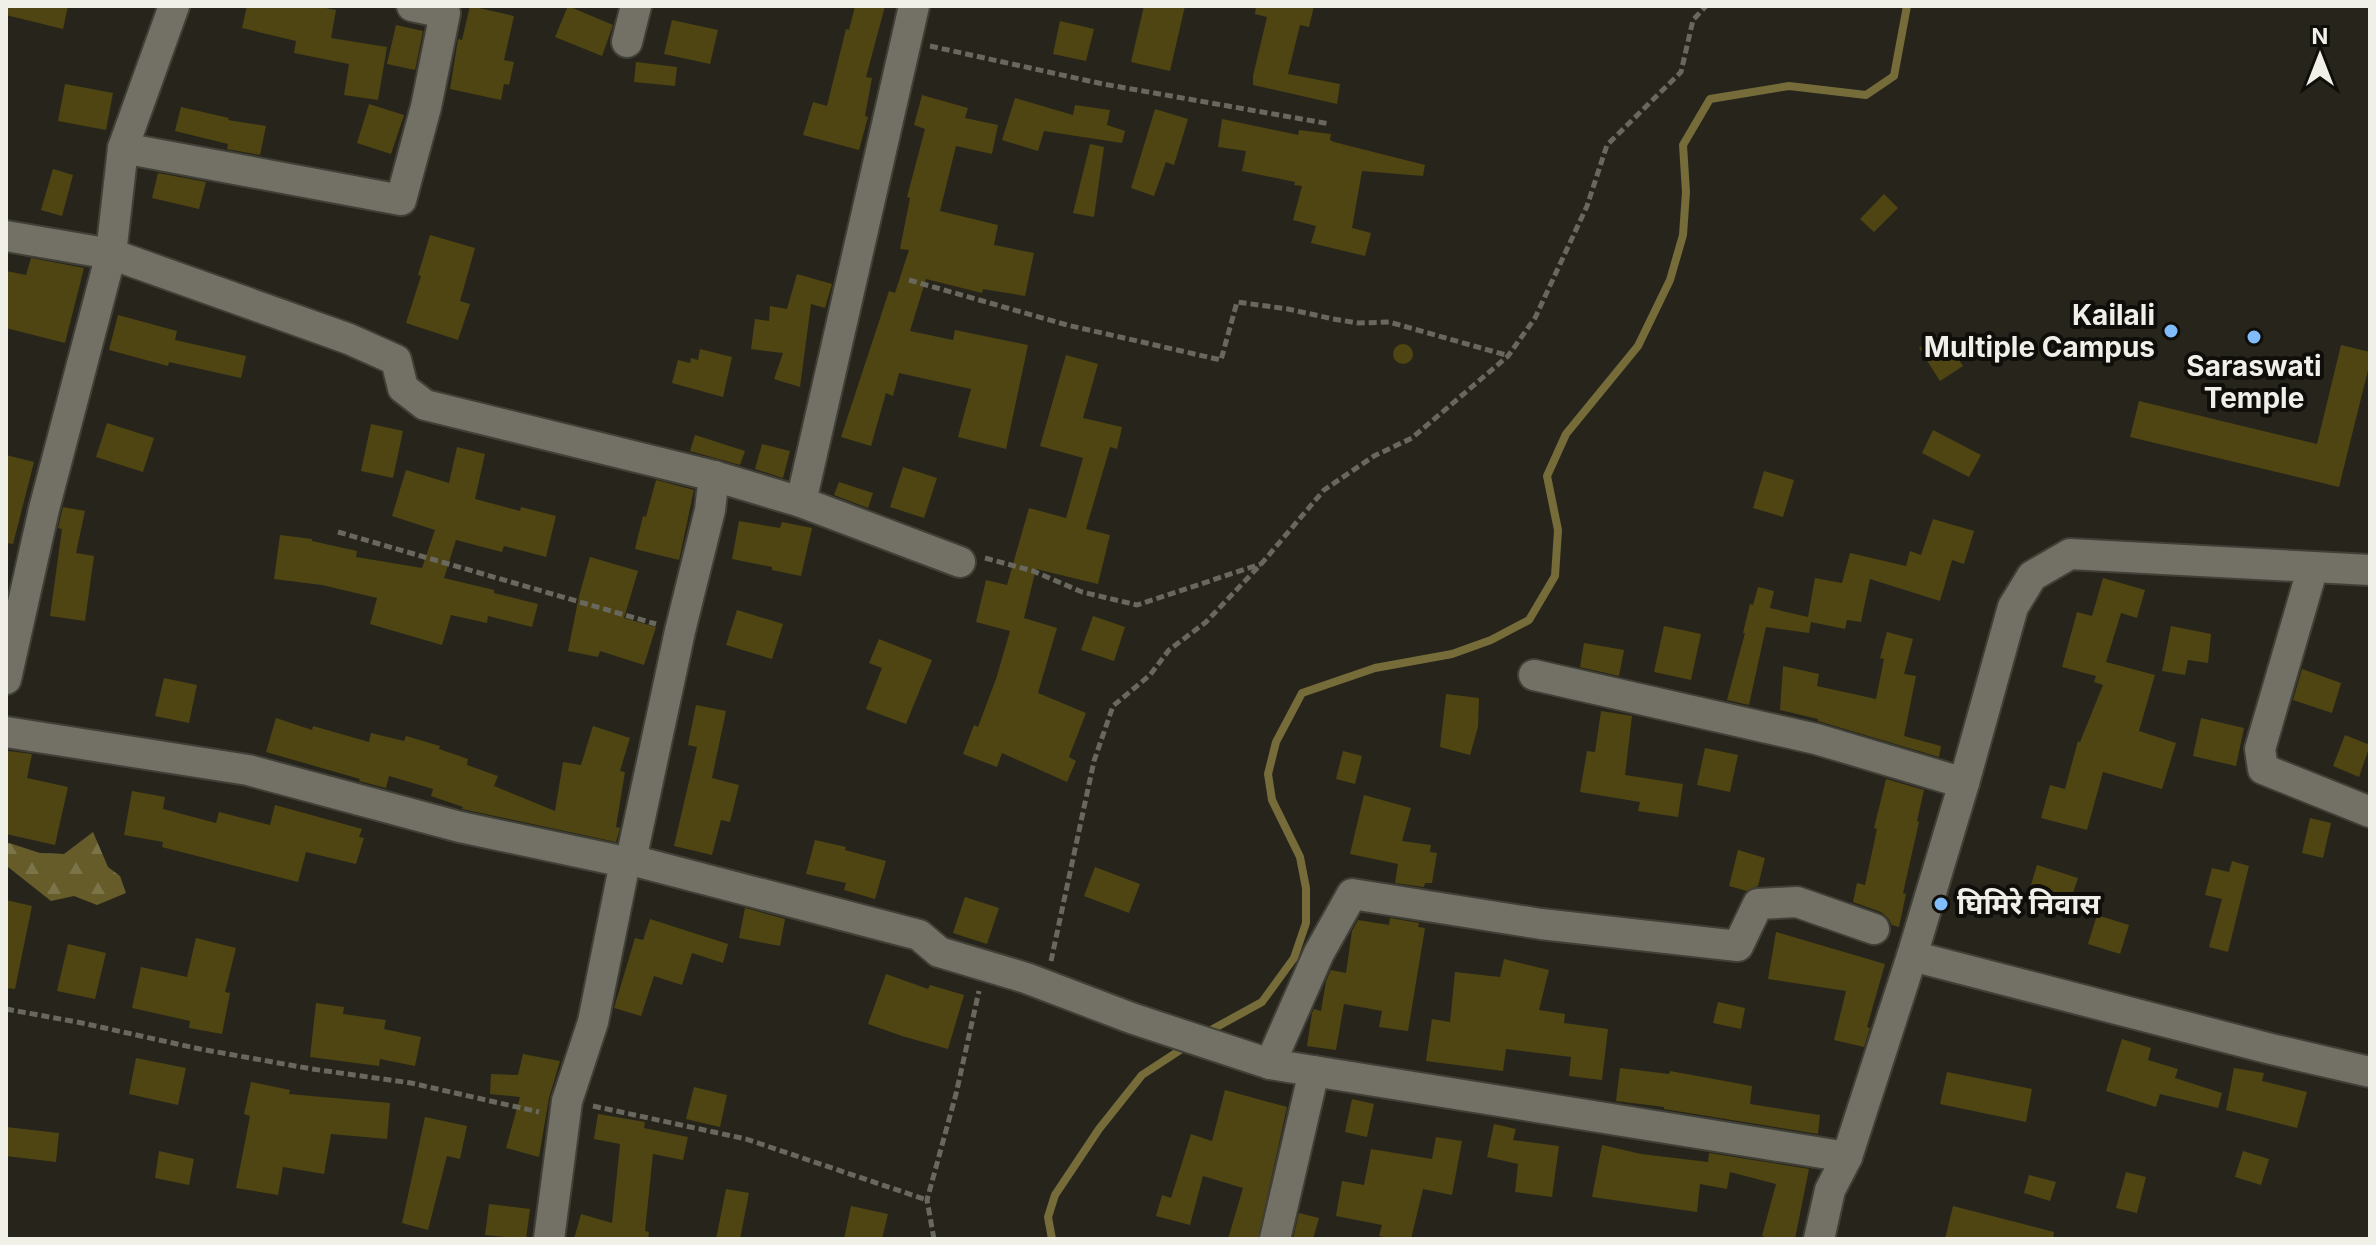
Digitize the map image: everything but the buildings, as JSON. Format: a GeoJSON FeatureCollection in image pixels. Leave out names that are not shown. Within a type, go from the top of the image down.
{"type":"FeatureCollection","features":[{"type":"Feature","properties":{"kind":"street"},"geometry":{"type":"LineString","coordinates":[[6,679],[44,509],[111,254],[123,148],[174,6]]}},
{"type":"Feature","properties":{"kind":"street"},"geometry":{"type":"LineString","coordinates":[[123,148],[401,200],[426,107],[445,13],[412,6]]}},
{"type":"Feature","properties":{"kind":"street"},"geometry":{"type":"LineString","coordinates":[[627,42],[636,6]]}},
{"type":"Feature","properties":{"kind":"street"},"geometry":{"type":"LineString","coordinates":[[801,502],[914,6]]}},
{"type":"Feature","properties":{"kind":"street"},"geometry":{"type":"LineString","coordinates":[[6,236],[111,254],[349,339],[396,360],[403,388],[425,405],[714,476],[801,502],[960,562]]}},
{"type":"Feature","properties":{"kind":"street"},"geometry":{"type":"LineString","coordinates":[[549,1239],[566,1109],[593,1022],[710,510],[714,476]]}},
{"type":"Feature","properties":{"kind":"street"},"geometry":{"type":"LineString","coordinates":[[1819,1239],[1830,1190],[1847,1157],[1912,956],[2013,607],[2032,576],[2070,554],[2370,570]]}},
{"type":"Feature","properties":{"kind":"street"},"geometry":{"type":"LineString","coordinates":[[2313,567],[2260,749],[2263,769],[2370,812]]}},
{"type":"Feature","properties":{"kind":"street"},"geometry":{"type":"LineString","coordinates":[[1534,675],[1816,739],[1964,783]]}},
{"type":"Feature","properties":{"kind":"street"},"geometry":{"type":"LineString","coordinates":[[6,732],[248,770],[460,827],[628,861],[919,935],[939,952],[1026,978],[1131,1018],[1270,1064],[1847,1157]]}},
{"type":"Feature","properties":{"kind":"street"},"geometry":{"type":"LineString","coordinates":[[1270,1064],[1319,953],[1352,894],[1541,924],[1738,946],[1758,904],[1797,902],[1874,929]]}},
{"type":"Feature","properties":{"kind":"street"},"geometry":{"type":"LineString","coordinates":[[1912,956],[2370,1072]]}},
{"type":"Feature","properties":{"kind":"street"},"geometry":{"type":"LineString","coordinates":[[1275,1239],[1314,1071]]}},
{"type":"Feature","properties":{"kind":"path"},"geometry":{"type":"LineString","coordinates":[[1026,978],[1050,967],[1094,761],[1113,706],[1150,675],[1169,650],[1206,622],[1262,563],[1324,490],[1374,456],[1412,438],[1508,356],[1535,318],[1587,206],[1607,145],[1681,72],[1693,20],[1706,6]]}},
{"type":"Feature","properties":{"kind":"path"},"geometry":{"type":"LineString","coordinates":[[906,41],[1103,84],[1330,124]]}},
{"type":"Feature","properties":{"kind":"path"},"geometry":{"type":"LineString","coordinates":[[909,280],[1067,325],[1221,360],[1237,302],[1358,323],[1389,322],[1508,356]]}},
{"type":"Feature","properties":{"kind":"path"},"geometry":{"type":"LineString","coordinates":[[338,532],[680,631]]}},
{"type":"Feature","properties":{"kind":"path"},"geometry":{"type":"LineString","coordinates":[[960,562],[984,558],[1033,571],[1082,592],[1137,605],[1262,563]]}},
{"type":"Feature","properties":{"kind":"path"},"geometry":{"type":"LineString","coordinates":[[934,1239],[927,1200],[982,983]]}},
{"type":"Feature","properties":{"kind":"path"},"geometry":{"type":"LineString","coordinates":[[6,1009],[214,1052],[746,1139],[927,1200]]}},
{"type":"Feature","properties":{"kind":"green space"},"geometry":{"type":"Polygon","coordinates":[[[93,832],[108,867],[120,876],[126,893],[97,905],[74,896],[51,901],[6,867],[6,842],[40,853],[64,854],[93,832]]]}},
{"type":"Feature","properties":{"kind":"waterway"},"geometry":{"type":"LineString","coordinates":[[1202,1035],[1262,1002],[1294,958],[1306,923],[1306,888],[1300,857],[1272,800],[1268,774],[1276,742],[1302,693],[1375,668],[1452,654],[1491,640],[1529,620],[1555,576],[1558,530],[1547,476],[1566,434],[1638,346],[1670,280],[1683,235],[1686,192],[1683,145],[1710,99],[1789,86],[1866,95],[1894,76],[1907,6]]}},
{"type":"Feature","properties":{"kind":"waterway"},"geometry":{"type":"LineString","coordinates":[[1052,1239],[1048,1217],[1055,1195],[1099,1129],[1142,1075],[1188,1045]]}},
{"type":"Feature","properties":{"kind":"place","name":"Kailali Multiple Campus"},"geometry":{"type":"Point","coordinates":[2171,331]}},
{"type":"Feature","properties":{"kind":"place","name":"Saraswati Temple"},"geometry":{"type":"Point","coordinates":[2254,337]}},
{"type":"Feature","properties":{"kind":"place","name":"घिमिरे निवास"},"geometry":{"type":"Point","coordinates":[1941,904]}}]}
